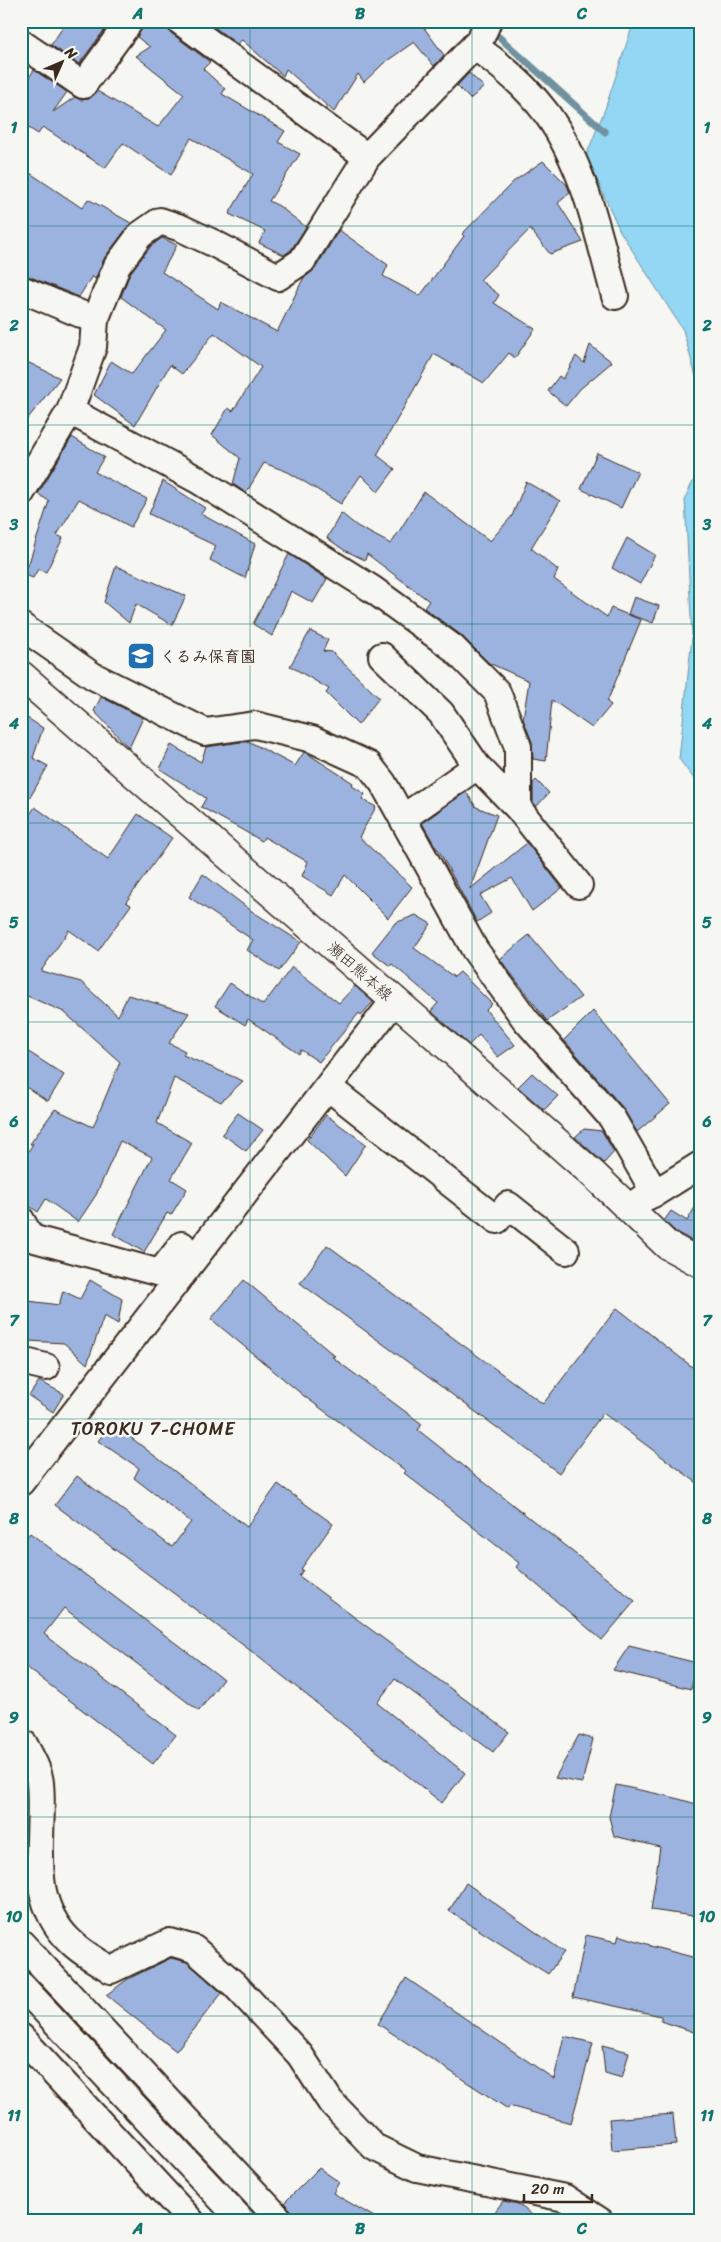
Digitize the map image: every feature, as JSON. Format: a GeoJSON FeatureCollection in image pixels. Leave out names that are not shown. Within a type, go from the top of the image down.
{"type":"FeatureCollection","features":[{"type":"Feature","properties":{"kind":"main road","name":"瀬田熊本線"},"geometry":{"type":"LineString","coordinates":[[21,675],[594,1176],[666,1245],[700,1263]]}},
{"type":"Feature","properties":{"kind":"street"},"geometry":{"type":"LineString","coordinates":[[21,43],[83,85],[130,21]]}},
{"type":"Feature","properties":{"kind":"street"},"geometry":{"type":"LineString","coordinates":[[180,21],[367,156]]}},
{"type":"Feature","properties":{"kind":"street"},"geometry":{"type":"LineString","coordinates":[[21,493],[70,411],[93,347],[95,320],[117,266],[140,234],[160,222],[181,228],[278,277],[302,261],[367,156],[481,36],[506,69],[546,113],[565,142],[585,190],[615,296]]}},
{"type":"Feature","properties":{"kind":"street"},"geometry":{"type":"LineString","coordinates":[[21,289],[95,320]]}},
{"type":"Feature","properties":{"kind":"street"},"geometry":{"type":"LineString","coordinates":[[70,411],[198,480],[372,589],[452,647],[497,692],[518,747],[518,808]]}},
{"type":"Feature","properties":{"kind":"street"},"geometry":{"type":"LineString","coordinates":[[21,626],[93,676],[205,732],[255,725],[312,739],[370,765],[383,783],[475,950],[525,1019],[612,1118],[655,1193]]}},
{"type":"Feature","properties":{"kind":"street"},"geometry":{"type":"LineString","coordinates":[[382,656],[441,713],[477,766],[518,808],[579,885]]}},
{"type":"Feature","properties":{"kind":"street"},"geometry":{"type":"LineString","coordinates":[[402,818],[477,766]]}},
{"type":"Feature","properties":{"kind":"street"},"geometry":{"type":"LineString","coordinates":[[21,1482],[394,1001]]}},
{"type":"Feature","properties":{"kind":"street"},"geometry":{"type":"LineString","coordinates":[[328,1087],[497,1220],[508,1205],[566,1251]]}},
{"type":"Feature","properties":{"kind":"street"},"geometry":{"type":"LineString","coordinates":[[626,1206],[655,1193],[700,1165]]}},
{"type":"Feature","properties":{"kind":"street"},"geometry":{"type":"LineString","coordinates":[[21,1220],[30,1238],[160,1273],[228,1187],[242,1197]]}},
{"type":"Feature","properties":{"kind":"street"},"geometry":{"type":"LineString","coordinates":[[21,1743],[24,1744],[34,1762],[40,1782],[39,1882],[53,1919],[70,1942],[111,1970],[170,1942],[194,1949],[234,1984],[300,2055],[330,2101],[374,2147],[416,2168],[565,2198],[600,2221]]}},
{"type":"Feature","properties":{"kind":"street"},"geometry":{"type":"LineString","coordinates":[[21,1943],[281,2221]]}},
{"type":"Feature","properties":{"kind":"street"},"geometry":{"type":"LineString","coordinates":[[21,1985],[242,2221]]}},
{"type":"Feature","properties":{"kind":"street"},"geometry":{"type":"LineString","coordinates":[[21,2036],[191,2221]]}},
{"type":"Feature","properties":{"kind":"water"},"geometry":{"type":"Polygon","coordinates":[[[634,21],[700,21],[700,391],[683,330],[620,231],[586,156],[605,109],[634,21]]]}},
{"type":"Feature","properties":{"kind":"water"},"geometry":{"type":"Polygon","coordinates":[[[700,467],[700,787],[679,759],[692,637],[685,498],[700,467]]]}},
{"type":"Feature","properties":{"kind":"building"},"geometry":{"type":"Polygon","coordinates":[[[67,21],[111,21],[79,64],[51,45],[67,21]]]}},
{"type":"Feature","properties":{"kind":"building"},"geometry":{"type":"Polygon","coordinates":[[[145,21],[165,21],[171,33],[210,62],[203,69],[225,89],[222,94],[285,131],[278,142],[300,154],[269,201],[279,206],[306,227],[291,250],[284,255],[259,243],[265,231],[229,214],[253,174],[191,138],[171,175],[123,143],[105,168],[43,127],[38,134],[21,123],[21,89],[34,70],[67,92],[53,112],[75,97],[81,100],[89,99],[97,91],[158,127],[184,94],[136,56],[150,47],[137,37],[145,21]]]}},
{"type":"Feature","properties":{"kind":"building"},"geometry":{"type":"Polygon","coordinates":[[[206,21],[419,21],[444,55],[434,66],[414,42],[384,63],[364,82],[358,74],[334,112],[286,69],[283,76],[242,40],[237,44],[206,21]]]}},
{"type":"Feature","properties":{"kind":"building"},"geometry":{"type":"Polygon","coordinates":[[[469,73],[484,87],[470,99],[457,86],[469,73]]]}},
{"type":"Feature","properties":{"kind":"building"},"geometry":{"type":"Polygon","coordinates":[[[543,161],[567,185],[570,193],[558,203],[583,242],[550,254],[530,229],[480,280],[499,295],[494,303],[535,329],[515,358],[509,353],[484,383],[434,354],[377,455],[395,469],[378,492],[361,475],[341,504],[288,472],[264,463],[246,493],[233,484],[240,458],[212,435],[228,408],[233,411],[261,367],[214,333],[182,374],[170,365],[135,425],[94,395],[111,361],[132,374],[166,330],[121,297],[130,273],[151,246],[162,238],[177,245],[162,272],[218,309],[221,302],[277,332],[303,279],[315,269],[339,230],[388,265],[383,276],[420,296],[464,236],[462,234],[513,182],[543,161]]]}},
{"type":"Feature","properties":{"kind":"building"},"geometry":{"type":"Polygon","coordinates":[[[21,167],[82,208],[88,199],[131,223],[105,257],[95,279],[92,276],[79,297],[21,273],[21,167]]]}},
{"type":"Feature","properties":{"kind":"building"},"geometry":{"type":"Polygon","coordinates":[[[590,345],[612,362],[580,389],[566,406],[548,391],[559,376],[563,379],[576,356],[584,363],[590,345]]]}},
{"type":"Feature","properties":{"kind":"building"},"geometry":{"type":"Polygon","coordinates":[[[21,359],[60,378],[21,427],[21,359]]]}},
{"type":"Feature","properties":{"kind":"building"},"geometry":{"type":"Polygon","coordinates":[[[72,437],[104,457],[95,472],[147,499],[131,527],[79,499],[57,535],[63,538],[46,572],[38,569],[33,578],[25,575],[49,501],[38,494],[72,437]]]}},
{"type":"Feature","properties":{"kind":"building"},"geometry":{"type":"Polygon","coordinates":[[[597,453],[638,472],[621,508],[581,489],[597,453]]]}},
{"type":"Feature","properties":{"kind":"building"},"geometry":{"type":"Polygon","coordinates":[[[163,481],[205,508],[201,514],[255,544],[245,578],[210,560],[216,546],[149,514],[163,481]]]}},
{"type":"Feature","properties":{"kind":"building"},"geometry":{"type":"Polygon","coordinates":[[[526,482],[560,501],[531,548],[558,570],[554,579],[607,617],[611,608],[641,620],[607,702],[611,705],[592,728],[552,700],[546,761],[533,759],[532,742],[523,719],[529,681],[489,663],[461,635],[424,608],[429,601],[367,554],[365,560],[344,550],[327,538],[341,513],[357,526],[391,544],[424,492],[490,541],[512,516],[526,482]]]}},
{"type":"Feature","properties":{"kind":"building"},"geometry":{"type":"Polygon","coordinates":[[[627,538],[655,555],[640,584],[612,568],[627,538]]]}},
{"type":"Feature","properties":{"kind":"building"},"geometry":{"type":"Polygon","coordinates":[[[289,554],[327,579],[313,603],[291,591],[272,636],[253,624],[289,554]]]}},
{"type":"Feature","properties":{"kind":"building"},"geometry":{"type":"Polygon","coordinates":[[[116,566],[186,596],[172,625],[136,604],[129,623],[104,602],[116,566]]]}},
{"type":"Feature","properties":{"kind":"building"},"geometry":{"type":"Polygon","coordinates":[[[634,597],[659,606],[653,623],[628,614],[634,597]]]}},
{"type":"Feature","properties":{"kind":"building"},"geometry":{"type":"Polygon","coordinates":[[[310,631],[328,640],[323,651],[332,652],[379,698],[358,725],[326,693],[329,689],[290,666],[310,631]]]}},
{"type":"Feature","properties":{"kind":"building"},"geometry":{"type":"Polygon","coordinates":[[[101,697],[143,718],[129,748],[94,711],[101,697]]]}},
{"type":"Feature","properties":{"kind":"building"},"geometry":{"type":"Polygon","coordinates":[[[21,714],[43,728],[33,758],[48,766],[21,813],[21,714]]]}},
{"type":"Feature","properties":{"kind":"building"},"geometry":{"type":"Polygon","coordinates":[[[248,741],[295,766],[304,752],[308,754],[353,783],[352,786],[365,794],[362,799],[376,807],[359,837],[412,887],[388,918],[345,875],[333,895],[302,876],[308,862],[264,837],[262,841],[201,807],[206,798],[160,769],[171,745],[201,762],[206,747],[248,741]]]}},
{"type":"Feature","properties":{"kind":"building"},"geometry":{"type":"Polygon","coordinates":[[[536,780],[549,793],[536,807],[533,803],[533,783],[536,780]]]}},
{"type":"Feature","properties":{"kind":"building"},"geometry":{"type":"Polygon","coordinates":[[[466,792],[476,807],[497,815],[470,889],[527,843],[562,888],[532,911],[512,878],[480,895],[491,913],[477,922],[422,823],[466,792]]]}},
{"type":"Feature","properties":{"kind":"building"},"geometry":{"type":"Polygon","coordinates":[[[35,807],[108,859],[138,814],[172,838],[126,902],[131,905],[98,951],[69,930],[41,971],[81,982],[118,1016],[128,995],[189,1013],[169,1043],[185,1051],[183,1055],[243,1081],[221,1102],[174,1078],[157,1123],[192,1143],[171,1179],[187,1189],[171,1215],[167,1213],[144,1252],[113,1234],[152,1157],[120,1141],[96,1195],[78,1222],[46,1199],[38,1212],[21,1200],[21,1162],[33,1144],[30,1144],[55,1109],[93,1127],[120,1062],[64,1012],[25,995],[21,1001],[21,827],[35,807]]]}},
{"type":"Feature","properties":{"kind":"building"},"geometry":{"type":"Polygon","coordinates":[[[203,874],[253,912],[301,942],[279,971],[247,950],[253,940],[189,897],[203,874]]]}},
{"type":"Feature","properties":{"kind":"building"},"geometry":{"type":"Polygon","coordinates":[[[416,915],[431,924],[414,948],[454,977],[460,972],[492,1004],[486,1010],[515,1045],[498,1057],[479,1035],[469,1045],[431,1011],[438,1003],[392,964],[390,966],[372,952],[395,923],[416,915]]]}},
{"type":"Feature","properties":{"kind":"building"},"geometry":{"type":"Polygon","coordinates":[[[529,935],[581,997],[547,1021],[500,959],[529,935]]]}},
{"type":"Feature","properties":{"kind":"building"},"geometry":{"type":"Polygon","coordinates":[[[292,967],[339,1003],[355,986],[373,1002],[361,1015],[359,1013],[319,1062],[301,1050],[299,1054],[248,1019],[245,1025],[215,1006],[230,983],[263,1005],[292,967]]]}},
{"type":"Feature","properties":{"kind":"building"},"geometry":{"type":"Polygon","coordinates":[[[593,1011],[670,1104],[637,1132],[623,1108],[564,1040],[593,1011]]]}},
{"type":"Feature","properties":{"kind":"building"},"geometry":{"type":"Polygon","coordinates":[[[21,1047],[64,1075],[48,1101],[21,1084],[21,1047]]]}},
{"type":"Feature","properties":{"kind":"building"},"geometry":{"type":"Polygon","coordinates":[[[532,1073],[558,1096],[544,1110],[518,1087],[532,1073]]]}},
{"type":"Feature","properties":{"kind":"building"},"geometry":{"type":"Polygon","coordinates":[[[238,1113],[263,1130],[246,1151],[222,1134],[238,1113]]]}},
{"type":"Feature","properties":{"kind":"building"},"geometry":{"type":"Polygon","coordinates":[[[326,1115],[366,1144],[345,1176],[307,1140],[326,1115]]]}},
{"type":"Feature","properties":{"kind":"building"},"geometry":{"type":"Polygon","coordinates":[[[584,1129],[602,1131],[614,1152],[604,1163],[575,1137],[584,1129]]]}},
{"type":"Feature","properties":{"kind":"building"},"geometry":{"type":"Polygon","coordinates":[[[700,1199],[700,1245],[676,1232],[664,1221],[671,1211],[687,1221],[700,1199]]]}},
{"type":"Feature","properties":{"kind":"building"},"geometry":{"type":"Polygon","coordinates":[[[327,1245],[543,1404],[617,1308],[700,1373],[700,1485],[603,1413],[559,1473],[300,1283],[327,1245]]]}},
{"type":"Feature","properties":{"kind":"building"},"geometry":{"type":"Polygon","coordinates":[[[90,1280],[122,1299],[118,1324],[104,1316],[87,1364],[64,1343],[28,1341],[25,1330],[21,1329],[21,1300],[59,1305],[63,1291],[80,1299],[90,1280]]]}},
{"type":"Feature","properties":{"kind":"building"},"geometry":{"type":"Polygon","coordinates":[[[244,1280],[335,1356],[332,1357],[422,1424],[418,1430],[635,1601],[602,1640],[516,1567],[519,1563],[404,1473],[406,1471],[304,1396],[211,1319],[244,1280]]]}},
{"type":"Feature","properties":{"kind":"building"},"geometry":{"type":"Polygon","coordinates":[[[39,1381],[64,1394],[53,1412],[29,1396],[39,1381]]]}},
{"type":"Feature","properties":{"kind":"building"},"geometry":{"type":"Polygon","coordinates":[[[112,1423],[247,1527],[278,1484],[333,1524],[301,1569],[303,1570],[299,1576],[509,1732],[493,1752],[395,1679],[377,1703],[465,1773],[442,1803],[251,1651],[55,1505],[77,1476],[172,1547],[191,1522],[134,1478],[139,1468],[98,1441],[112,1423]]]}},
{"type":"Feature","properties":{"kind":"building"},"geometry":{"type":"Polygon","coordinates":[[[30,1533],[223,1679],[199,1711],[64,1608],[44,1634],[176,1735],[153,1764],[21,1663],[21,1544],[30,1533]]]}},
{"type":"Feature","properties":{"kind":"building"},"geometry":{"type":"Polygon","coordinates":[[[629,1646],[697,1663],[691,1689],[613,1670],[629,1646]]]}},
{"type":"Feature","properties":{"kind":"building"},"geometry":{"type":"Polygon","coordinates":[[[579,1735],[593,1739],[582,1783],[555,1778],[579,1735]]]}},
{"type":"Feature","properties":{"kind":"building"},"geometry":{"type":"Polygon","coordinates":[[[616,1785],[700,1805],[700,1917],[651,1910],[660,1847],[614,1836],[609,1817],[616,1785]]]}},
{"type":"Feature","properties":{"kind":"building"},"geometry":{"type":"Polygon","coordinates":[[[466,1883],[564,1952],[548,1974],[449,1911],[466,1883]]]}},
{"type":"Feature","properties":{"kind":"building"},"geometry":{"type":"Polygon","coordinates":[[[586,1935],[617,1942],[619,1935],[650,1946],[700,1959],[700,2034],[661,2021],[661,2016],[573,1997],[586,1935]]]}},
{"type":"Feature","properties":{"kind":"building"},"geometry":{"type":"Polygon","coordinates":[[[171,1958],[187,1962],[222,1993],[176,2051],[106,1995],[128,1979],[171,1958]]]}},
{"type":"Feature","properties":{"kind":"building"},"geometry":{"type":"Polygon","coordinates":[[[406,1978],[554,2079],[564,2036],[593,2043],[571,2123],[509,2106],[508,2109],[378,2024],[406,1978]]]}},
{"type":"Feature","properties":{"kind":"building"},"geometry":{"type":"Polygon","coordinates":[[[602,2045],[629,2052],[622,2078],[605,2073],[602,2045]]]}},
{"type":"Feature","properties":{"kind":"building"},"geometry":{"type":"Polygon","coordinates":[[[673,2114],[676,2145],[612,2150],[609,2119],[673,2114]]]}},
{"type":"Feature","properties":{"kind":"building"},"geometry":{"type":"Polygon","coordinates":[[[319,2168],[339,2182],[333,2193],[381,2221],[296,2221],[292,2211],[284,2203],[319,2168]]]}},
{"type":"Feature","properties":{"kind":"building"},"geometry":{"type":"Polygon","coordinates":[[[503,2201],[518,2204],[540,2221],[488,2221],[503,2201]]]}},
{"type":"Feature","properties":{"kind":"waterway"},"geometry":{"type":"LineString","coordinates":[[490,29],[605,132]]}},
{"type":"Feature","properties":{"kind":"place","name":"くるみ保育園"},"geometry":{"type":"Point","coordinates":[141,656]}},
{"type":"Feature","properties":{"kind":"district","name":"TOROKU 7-CHOME"},"geometry":{"type":"Point","coordinates":[153,1429]}}]}
